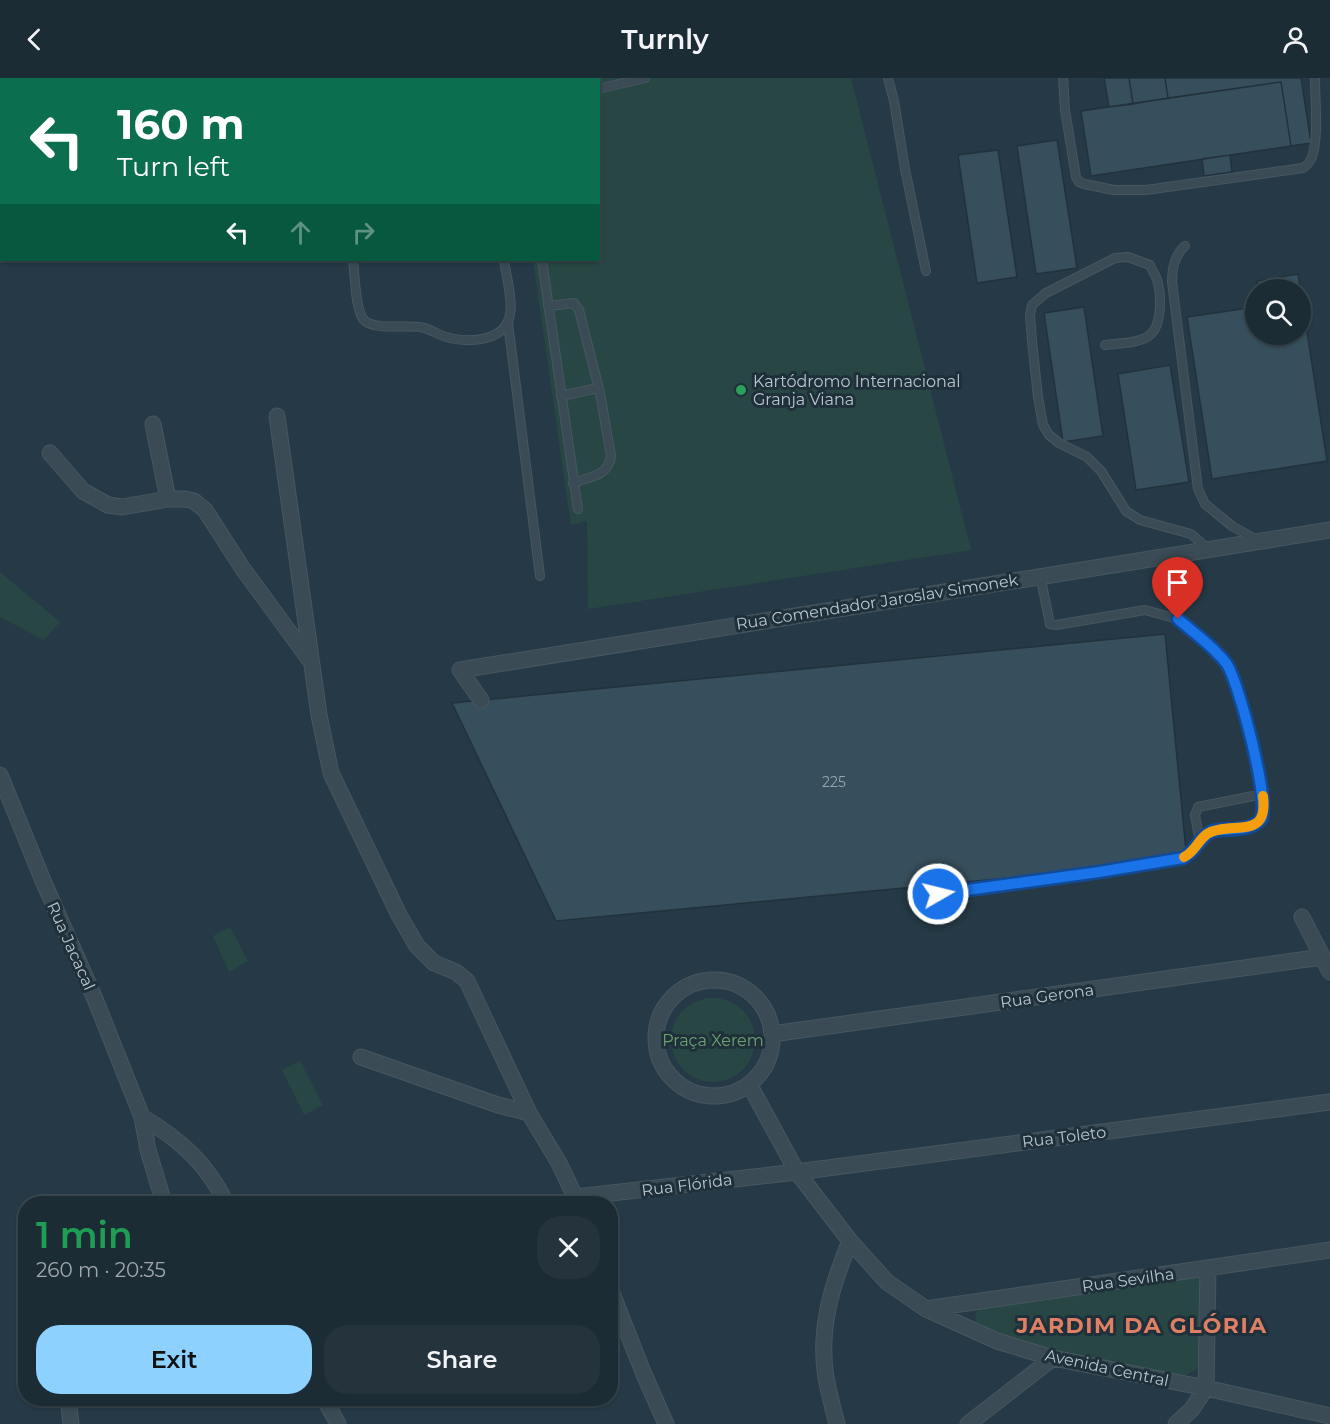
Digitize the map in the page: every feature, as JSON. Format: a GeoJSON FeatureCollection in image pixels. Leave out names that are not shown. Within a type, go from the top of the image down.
{"type":"FeatureCollection","features":[{"type":"Feature","properties":{"kind":"street"},"geometry":{"type":"LineString","coordinates":[[276,416],[319,715],[331,773],[399,915],[417,946],[434,963],[456,972],[467,981],[529,1113],[559,1163],[575,1196]]}},
{"type":"Feature","properties":{"kind":"street"},"geometry":{"type":"LineString","coordinates":[[153,424],[168,499]]}},
{"type":"Feature","properties":{"kind":"street"},"geometry":{"type":"LineString","coordinates":[[50,453],[83,491],[108,505],[122,507],[185,498],[194,501],[205,510],[243,569],[311,662]]}},
{"type":"Feature","properties":{"kind":"street","name":"Rua Comendador Jaroslav Simonek"},"geometry":{"type":"LineString","coordinates":[[481,700],[460,670],[1330,530]]}},
{"type":"Feature","properties":{"kind":"street","name":"Rua Jacacal"},"geometry":{"type":"LineString","coordinates":[[0,776],[95,999],[142,1117],[148,1150],[162,1196]]}},
{"type":"Feature","properties":{"kind":"street"},"geometry":{"type":"LineString","coordinates":[[1302,917],[1330,972]]}},
{"type":"Feature","properties":{"kind":"street","name":"Rua Gerona"},"geometry":{"type":"LineString","coordinates":[[772,1034],[1322,957]]}},
{"type":"Feature","properties":{"kind":"street"},"geometry":{"type":"LineString","coordinates":[[705,980],[725,981],[743,987],[758,999],[768,1016],[772,1034],[770,1053],[766,1062],[749,1084],[732,1093],[713,1096],[694,1092],[677,1083],[665,1069],[657,1051],[656,1032],[661,1013],[672,998],[687,986],[705,980]]}},
{"type":"Feature","properties":{"kind":"street"},"geometry":{"type":"LineString","coordinates":[[361,1057],[529,1113]]}},
{"type":"Feature","properties":{"kind":"street","name":"Avenida Central"},"geometry":{"type":"LineString","coordinates":[[749,1084],[798,1172],[850,1241],[887,1282],[926,1309],[997,1341],[1053,1358],[1206,1388],[1330,1416]]}},
{"type":"Feature","properties":{"kind":"street","name":"Rua Toleto"},"geometry":{"type":"LineString","coordinates":[[798,1172],[1330,1102]]}},
{"type":"Feature","properties":{"kind":"street"},"geometry":{"type":"LineString","coordinates":[[142,1117],[169,1133],[194,1155],[222,1196]]}},
{"type":"Feature","properties":{"kind":"street","name":"Rua Flórida"},"geometry":{"type":"LineString","coordinates":[[609,1196],[798,1172]]}},
{"type":"Feature","properties":{"kind":"street"},"geometry":{"type":"LineString","coordinates":[[837,1424],[826,1378],[825,1329],[834,1279],[850,1241]]}},
{"type":"Feature","properties":{"kind":"street","name":"Rua Sevilha"},"geometry":{"type":"LineString","coordinates":[[926,1309],[1330,1250]]}},
{"type":"Feature","properties":{"kind":"street"},"geometry":{"type":"LineString","coordinates":[[1176,1424],[1192,1409],[1206,1388],[1208,1268]]}},
{"type":"Feature","properties":{"kind":"street"},"geometry":{"type":"LineString","coordinates":[[618,1308],[666,1424]]}},
{"type":"Feature","properties":{"kind":"street"},"geometry":{"type":"LineString","coordinates":[[968,1424],[1053,1358]]}},
{"type":"Feature","properties":{"kind":"street"},"geometry":{"type":"LineString","coordinates":[[69,1406],[71,1424]]}},
{"type":"Feature","properties":{"kind":"street"},"geometry":{"type":"LineString","coordinates":[[328,1406],[338,1424]]}},
{"type":"Feature","properties":{"kind":"lane"},"geometry":{"type":"LineString","coordinates":[[600,89],[645,78]]}},
{"type":"Feature","properties":{"kind":"lane"},"geometry":{"type":"LineString","coordinates":[[888,78],[926,271]]}},
{"type":"Feature","properties":{"kind":"lane"},"geometry":{"type":"LineString","coordinates":[[1063,78],[1065,110],[1076,177],[1084,184],[1125,191],[1180,186],[1303,168],[1311,160],[1313,154],[1315,78]]}},
{"type":"Feature","properties":{"kind":"lane"},"geometry":{"type":"LineString","coordinates":[[1185,246],[1178,251],[1172,270],[1172,282],[1198,489],[1205,504],[1232,526],[1259,541]]}},
{"type":"Feature","properties":{"kind":"lane"},"geometry":{"type":"LineString","coordinates":[[1105,345],[1139,340],[1150,335],[1156,327],[1159,307],[1158,282],[1150,265],[1128,257],[1115,258],[1046,293],[1032,305],[1030,315],[1033,351],[1043,424],[1049,435],[1059,443],[1087,457],[1101,471],[1126,511],[1140,520],[1191,534],[1208,549]]}},
{"type":"Feature","properties":{"kind":"lane"},"geometry":{"type":"LineString","coordinates":[[353,261],[359,310],[364,320],[371,324],[422,327],[450,338],[472,340],[494,337],[508,323]]}},
{"type":"Feature","properties":{"kind":"lane"},"geometry":{"type":"LineString","coordinates":[[504,261],[511,312],[508,323],[540,576]]}},
{"type":"Feature","properties":{"kind":"lane"},"geometry":{"type":"LineString","coordinates":[[542,261],[578,509]]}},
{"type":"Feature","properties":{"kind":"lane"},"geometry":{"type":"LineString","coordinates":[[548,306],[574,303],[579,310],[588,339],[611,456],[609,465],[595,476],[573,483]]}},
{"type":"Feature","properties":{"kind":"lane"},"geometry":{"type":"LineString","coordinates":[[561,396],[598,388]]}},
{"type":"Feature","properties":{"kind":"lane"},"geometry":{"type":"LineString","coordinates":[[938,894],[1183,858],[1190,854],[1204,836],[1211,832],[1252,826],[1262,818],[1264,807],[1260,776],[1239,694],[1228,664],[1178,619],[1145,610],[1056,625],[1050,624],[1040,575]]}},
{"type":"Feature","properties":{"kind":"lane"},"geometry":{"type":"LineString","coordinates":[[1200,842],[1195,815],[1198,807],[1263,794]]}},
{"type":"Feature","properties":{"kind":"green space","name":"Kartódromo Internacional Granja Viana"},"geometry":{"type":"Polygon","coordinates":[[[600,78],[851,78],[971,550],[588,609],[587,521],[571,525],[533,261],[600,261],[600,78]]]}},
{"type":"Feature","properties":{"kind":"green space"},"geometry":{"type":"Polygon","coordinates":[[[0,572],[60,622],[44,640],[0,617],[0,572]]]}},
{"type":"Feature","properties":{"kind":"green space"},"geometry":{"type":"Polygon","coordinates":[[[230,927],[248,961],[229,972],[213,936],[230,927]]]}},
{"type":"Feature","properties":{"kind":"green space","name":"Praça Xerem"},"geometry":{"type":"Polygon","coordinates":[[[713,998],[729,1001],[748,1017],[755,1040],[752,1056],[736,1075],[713,1082],[697,1079],[678,1063],[671,1040],[674,1024],[690,1005],[713,998]]]}},
{"type":"Feature","properties":{"kind":"green space"},"geometry":{"type":"Polygon","coordinates":[[[300,1061],[323,1105],[304,1115],[282,1070],[300,1061]]]}},
{"type":"Feature","properties":{"kind":"green space"},"geometry":{"type":"Polygon","coordinates":[[[1196,1276],[1203,1283],[1199,1364],[1195,1370],[1185,1376],[1050,1350],[981,1328],[975,1321],[980,1308],[1196,1276]]]}},
{"type":"Feature","properties":{"kind":"building"},"geometry":{"type":"Polygon","coordinates":[[[1104,78],[1129,78],[1133,104],[1109,107],[1104,78]]]}},
{"type":"Feature","properties":{"kind":"building"},"geometry":{"type":"Polygon","coordinates":[[[1129,78],[1165,78],[1168,98],[1133,104],[1129,78]]]}},
{"type":"Feature","properties":{"kind":"building"},"geometry":{"type":"Polygon","coordinates":[[[1165,78],[1301,78],[1311,143],[1291,146],[1281,82],[1168,98],[1165,78]]]}},
{"type":"Feature","properties":{"kind":"building"},"geometry":{"type":"Polygon","coordinates":[[[1281,82],[1291,146],[1091,176],[1081,111],[1281,82]]]}},
{"type":"Feature","properties":{"kind":"building"},"geometry":{"type":"Polygon","coordinates":[[[1057,140],[1077,268],[1036,274],[1017,146],[1057,140]]]}},
{"type":"Feature","properties":{"kind":"building"},"geometry":{"type":"Polygon","coordinates":[[[998,150],[1017,277],[977,283],[958,155],[998,150]]]}},
{"type":"Feature","properties":{"kind":"building"},"geometry":{"type":"Polygon","coordinates":[[[1230,155],[1232,172],[1204,176],[1202,159],[1230,155]]]}},
{"type":"Feature","properties":{"kind":"building"},"geometry":{"type":"Polygon","coordinates":[[[1298,274],[1299,279],[1269,279],[1298,274]]]}},
{"type":"Feature","properties":{"kind":"building"},"geometry":{"type":"Polygon","coordinates":[[[1084,307],[1103,436],[1063,442],[1044,313],[1084,307]]]}},
{"type":"Feature","properties":{"kind":"building"},"geometry":{"type":"Polygon","coordinates":[[[1245,309],[1245,345],[1309,345],[1327,461],[1212,479],[1187,317],[1245,309]]]}},
{"type":"Feature","properties":{"kind":"building"},"geometry":{"type":"Polygon","coordinates":[[[1170,365],[1189,482],[1136,490],[1118,374],[1170,365]]]}},
{"type":"Feature","properties":{"kind":"building"},"geometry":{"type":"Polygon","coordinates":[[[1165,634],[1187,861],[556,921],[452,703],[1165,634]]]}},
{"type":"Feature","properties":{"kind":"slow traffic"},"geometry":{"type":"LineString","coordinates":[[1184,857],[1190,854],[1204,836],[1211,832],[1252,826],[1262,818],[1263,796]]}},
{"type":"Feature","properties":{"kind":"place","name":"Kartódromo Internacional Granja Viana"},"geometry":{"type":"Point","coordinates":[741,390]}},
{"type":"Feature","properties":{"kind":"district","name":"JARDIM DA GLÓRIA"},"geometry":{"type":"Point","coordinates":[1142,1325]}},
{"type":"Feature","properties":{"kind":"route"},"geometry":{"type":"LineString","coordinates":[[938,894],[1183,858],[1190,854],[1204,836],[1211,832],[1252,826],[1262,818],[1264,807],[1260,776],[1239,694],[1228,664],[1178,619]]}}]}
